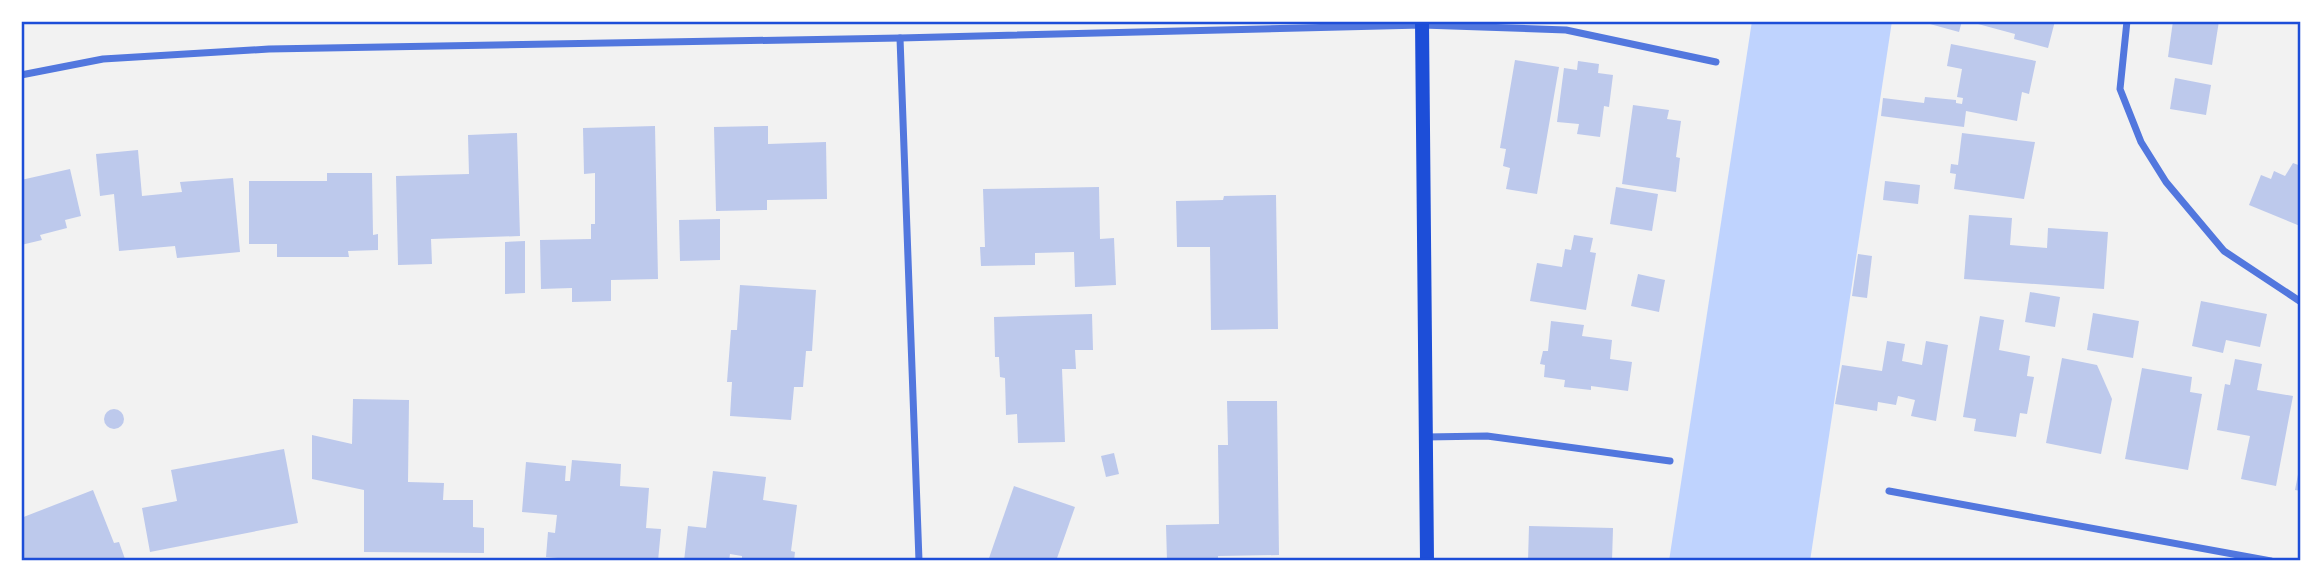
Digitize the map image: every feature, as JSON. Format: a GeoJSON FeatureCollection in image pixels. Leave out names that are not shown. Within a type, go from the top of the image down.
{"type":"FeatureCollection","features":[{"type":"Feature","properties":{"kind":"main road"},"geometry":{"type":"LineString","coordinates":[[1422,23],[1427,561]]}},
{"type":"Feature","properties":{"kind":"street"},"geometry":{"type":"LineString","coordinates":[[2127,21],[2120,89],[2141,142],[2166,182],[2224,250],[2301,302]]}},
{"type":"Feature","properties":{"kind":"street"},"geometry":{"type":"LineString","coordinates":[[21,75],[103,59],[269,49],[900,38],[1422,23],[1566,30],[1716,62]]}},
{"type":"Feature","properties":{"kind":"street"},"geometry":{"type":"LineString","coordinates":[[900,38],[919,561]]}},
{"type":"Feature","properties":{"kind":"street"},"geometry":{"type":"LineString","coordinates":[[1426,438],[1487,436],[1670,461]]}},
{"type":"Feature","properties":{"kind":"street"},"geometry":{"type":"LineString","coordinates":[[1889,491],[2271,561]]}},
{"type":"Feature","properties":{"kind":"water"},"geometry":{"type":"Polygon","coordinates":[[[1752,21],[1892,21],[1810,561],[1669,561],[1752,21]]]}},
{"type":"Feature","properties":{"kind":"building"},"geometry":{"type":"Polygon","coordinates":[[[1919,21],[1962,21],[1959,32],[1919,21]]]}},
{"type":"Feature","properties":{"kind":"building"},"geometry":{"type":"Polygon","coordinates":[[[1979,21],[2055,21],[2048,48],[2014,39],[2015,34],[1978,24],[1979,21]]]}},
{"type":"Feature","properties":{"kind":"building"},"geometry":{"type":"Polygon","coordinates":[[[2173,21],[2219,21],[2212,65],[2168,57],[2173,21]]]}},
{"type":"Feature","properties":{"kind":"building"},"geometry":{"type":"Polygon","coordinates":[[[1951,44],[2036,61],[2029,94],[2022,92],[2017,121],[1966,111],[1964,127],[1881,116],[1883,98],[1924,103],[1925,97],[1956,100],[1956,103],[1962,104],[1963,98],[1957,97],[1962,69],[1947,66],[1951,44]]]}},
{"type":"Feature","properties":{"kind":"building"},"geometry":{"type":"Polygon","coordinates":[[[1515,60],[1559,67],[1537,194],[1506,189],[1510,168],[1503,166],[1506,149],[1500,148],[1515,60]]]}},
{"type":"Feature","properties":{"kind":"building"},"geometry":{"type":"Polygon","coordinates":[[[1578,61],[1599,64],[1598,73],[1613,75],[1609,107],[1604,106],[1600,137],[1577,134],[1579,124],[1557,122],[1564,68],[1577,70],[1578,61]]]}},
{"type":"Feature","properties":{"kind":"building"},"geometry":{"type":"Polygon","coordinates":[[[2175,78],[2211,85],[2206,115],[2170,109],[2175,78]]]}},
{"type":"Feature","properties":{"kind":"building"},"geometry":{"type":"Polygon","coordinates":[[[1633,105],[1669,110],[1667,119],[1681,121],[1676,157],[1680,158],[1676,192],[1622,184],[1633,105]]]}},
{"type":"Feature","properties":{"kind":"building"},"geometry":{"type":"Polygon","coordinates":[[[655,126],[658,279],[611,280],[611,301],[572,302],[572,288],[541,289],[540,240],[591,239],[591,224],[595,224],[595,173],[584,174],[583,128],[655,126]]]}},
{"type":"Feature","properties":{"kind":"building"},"geometry":{"type":"Polygon","coordinates":[[[768,126],[768,144],[826,142],[827,199],[767,200],[767,210],[716,211],[714,127],[768,126]]]}},
{"type":"Feature","properties":{"kind":"building"},"geometry":{"type":"Polygon","coordinates":[[[517,133],[520,236],[431,239],[432,264],[398,265],[396,176],[469,174],[468,135],[517,133]]]}},
{"type":"Feature","properties":{"kind":"building"},"geometry":{"type":"Polygon","coordinates":[[[1962,133],[2035,142],[2024,199],[1954,189],[1956,174],[1950,173],[1951,164],[1958,165],[1962,133]]]}},
{"type":"Feature","properties":{"kind":"building"},"geometry":{"type":"Polygon","coordinates":[[[138,150],[142,196],[182,192],[180,182],[233,178],[240,252],[177,258],[175,246],[119,251],[114,194],[100,196],[96,154],[138,150]]]}},
{"type":"Feature","properties":{"kind":"building"},"geometry":{"type":"Polygon","coordinates":[[[2293,163],[2301,166],[2300,226],[2249,205],[2261,175],[2271,179],[2274,171],[2285,176],[2293,163]]]}},
{"type":"Feature","properties":{"kind":"building"},"geometry":{"type":"Polygon","coordinates":[[[70,169],[81,216],[65,220],[67,228],[40,235],[42,240],[21,245],[21,180],[70,169]]]}},
{"type":"Feature","properties":{"kind":"building"},"geometry":{"type":"Polygon","coordinates":[[[327,173],[372,173],[373,235],[378,234],[378,250],[348,251],[349,257],[277,257],[277,244],[249,244],[249,181],[327,181],[327,173]]]}},
{"type":"Feature","properties":{"kind":"building"},"geometry":{"type":"Polygon","coordinates":[[[1885,181],[1920,185],[1918,204],[1883,200],[1885,181]]]}},
{"type":"Feature","properties":{"kind":"building"},"geometry":{"type":"Polygon","coordinates":[[[1099,187],[1100,239],[1114,238],[1116,285],[1075,287],[1074,252],[1035,253],[1035,265],[981,266],[980,247],[985,247],[983,189],[1099,187]]]}},
{"type":"Feature","properties":{"kind":"building"},"geometry":{"type":"Polygon","coordinates":[[[1616,187],[1658,194],[1652,231],[1610,224],[1616,187]]]}},
{"type":"Feature","properties":{"kind":"building"},"geometry":{"type":"Polygon","coordinates":[[[1276,195],[1278,329],[1211,330],[1210,247],[1177,247],[1176,201],[1223,200],[1224,196],[1276,195]]]}},
{"type":"Feature","properties":{"kind":"building"},"geometry":{"type":"Polygon","coordinates":[[[1969,215],[2012,218],[2010,245],[2047,248],[2048,228],[2108,232],[2104,289],[1964,279],[1969,215]]]}},
{"type":"Feature","properties":{"kind":"building"},"geometry":{"type":"Polygon","coordinates":[[[720,219],[720,260],[680,261],[679,220],[720,219]]]}},
{"type":"Feature","properties":{"kind":"building"},"geometry":{"type":"Polygon","coordinates":[[[1574,235],[1593,238],[1590,252],[1596,253],[1586,310],[1530,301],[1537,263],[1562,267],[1565,249],[1571,250],[1574,235]]]}},
{"type":"Feature","properties":{"kind":"building"},"geometry":{"type":"Polygon","coordinates":[[[525,241],[525,293],[505,294],[505,242],[525,241]]]}},
{"type":"Feature","properties":{"kind":"building"},"geometry":{"type":"Polygon","coordinates":[[[1858,254],[1872,256],[1867,298],[1852,296],[1858,254]]]}},
{"type":"Feature","properties":{"kind":"building"},"geometry":{"type":"Polygon","coordinates":[[[1638,274],[1665,280],[1659,312],[1631,306],[1638,274]]]}},
{"type":"Feature","properties":{"kind":"building"},"geometry":{"type":"Polygon","coordinates":[[[740,285],[816,290],[812,351],[806,351],[803,387],[794,387],[791,420],[730,416],[732,382],[727,382],[731,330],[737,330],[740,285]]]}},
{"type":"Feature","properties":{"kind":"building"},"geometry":{"type":"Polygon","coordinates":[[[2030,292],[2060,297],[2055,327],[2025,322],[2030,292]]]}},
{"type":"Feature","properties":{"kind":"building"},"geometry":{"type":"Polygon","coordinates":[[[2201,301],[2267,314],[2260,347],[2226,340],[2223,353],[2192,346],[2201,301]]]}},
{"type":"Feature","properties":{"kind":"building"},"geometry":{"type":"Polygon","coordinates":[[[2093,313],[2139,321],[2133,358],[2087,350],[2093,313]]]}},
{"type":"Feature","properties":{"kind":"building"},"geometry":{"type":"Polygon","coordinates":[[[1092,314],[1093,350],[1075,350],[1076,369],[1062,369],[1065,442],[1018,443],[1017,414],[1006,415],[1005,378],[1000,377],[999,357],[995,357],[994,317],[1092,314]]]}},
{"type":"Feature","properties":{"kind":"building"},"geometry":{"type":"Polygon","coordinates":[[[1980,316],[2004,320],[1999,350],[2030,356],[2027,376],[2034,377],[2027,414],[2020,413],[2016,437],[1974,431],[1976,419],[1963,417],[1980,316]]]}},
{"type":"Feature","properties":{"kind":"building"},"geometry":{"type":"Polygon","coordinates":[[[1551,321],[1584,325],[1582,336],[1612,340],[1610,359],[1632,362],[1628,391],[1591,386],[1591,390],[1564,387],[1565,380],[1544,377],[1545,365],[1540,364],[1543,351],[1548,351],[1551,321]]]}},
{"type":"Feature","properties":{"kind":"building"},"geometry":{"type":"Polygon","coordinates":[[[1887,341],[1905,344],[1902,361],[1922,365],[1926,341],[1948,345],[1936,421],[1911,416],[1915,400],[1898,396],[1896,405],[1878,402],[1877,411],[1835,404],[1842,365],[1882,371],[1887,341]]]}},
{"type":"Feature","properties":{"kind":"building"},"geometry":{"type":"Polygon","coordinates":[[[2062,358],[2097,365],[2112,399],[2101,454],[2046,443],[2062,358]]]}},
{"type":"Feature","properties":{"kind":"building"},"geometry":{"type":"Polygon","coordinates":[[[2235,359],[2262,364],[2257,390],[2293,396],[2276,486],[2241,479],[2250,436],[2217,430],[2225,384],[2230,385],[2235,359]]]}},
{"type":"Feature","properties":{"kind":"building"},"geometry":{"type":"Polygon","coordinates":[[[2142,368],[2192,377],[2190,392],[2202,394],[2188,470],[2125,459],[2142,368]]]}},
{"type":"Feature","properties":{"kind":"building"},"geometry":{"type":"Polygon","coordinates":[[[353,399],[409,400],[408,482],[444,483],[443,500],[473,500],[473,527],[484,528],[484,553],[364,552],[364,490],[312,479],[312,435],[352,444],[353,399]]]}},
{"type":"Feature","properties":{"kind":"building"},"geometry":{"type":"Polygon","coordinates":[[[1227,401],[1277,401],[1279,555],[1218,556],[1218,561],[1167,561],[1166,525],[1219,524],[1218,445],[1228,445],[1227,401]]]}},
{"type":"Feature","properties":{"kind":"building"},"geometry":{"type":"Polygon","coordinates":[[[114,409],[121,412],[124,419],[121,426],[114,429],[107,426],[104,419],[107,412],[114,409]]]}},
{"type":"Feature","properties":{"kind":"building"},"geometry":{"type":"Polygon","coordinates":[[[284,449],[298,523],[150,552],[142,508],[177,501],[171,470],[284,449]]]}},
{"type":"Feature","properties":{"kind":"building"},"geometry":{"type":"Polygon","coordinates":[[[1114,453],[1119,474],[1106,477],[1101,456],[1114,453]]]}},
{"type":"Feature","properties":{"kind":"building"},"geometry":{"type":"Polygon","coordinates":[[[572,460],[621,464],[620,486],[649,488],[646,528],[661,529],[658,561],[593,561],[546,557],[548,532],[555,533],[557,515],[522,512],[526,462],[566,466],[565,481],[570,481],[572,460]]]}},
{"type":"Feature","properties":{"kind":"building"},"geometry":{"type":"Polygon","coordinates":[[[2301,465],[2301,491],[2295,490],[2301,465]]]}},
{"type":"Feature","properties":{"kind":"building"},"geometry":{"type":"Polygon","coordinates":[[[713,471],[766,477],[763,500],[797,505],[791,551],[795,552],[794,561],[742,561],[742,556],[730,554],[729,561],[684,561],[688,526],[706,528],[713,471]]]}},
{"type":"Feature","properties":{"kind":"building"},"geometry":{"type":"Polygon","coordinates":[[[1014,486],[1075,507],[1056,561],[988,561],[1014,486]]]}},
{"type":"Feature","properties":{"kind":"building"},"geometry":{"type":"Polygon","coordinates":[[[93,490],[114,543],[119,542],[125,559],[21,561],[21,518],[93,490]]]}},
{"type":"Feature","properties":{"kind":"building"},"geometry":{"type":"Polygon","coordinates":[[[1529,526],[1613,528],[1612,561],[1528,561],[1529,526]]]}}]}
